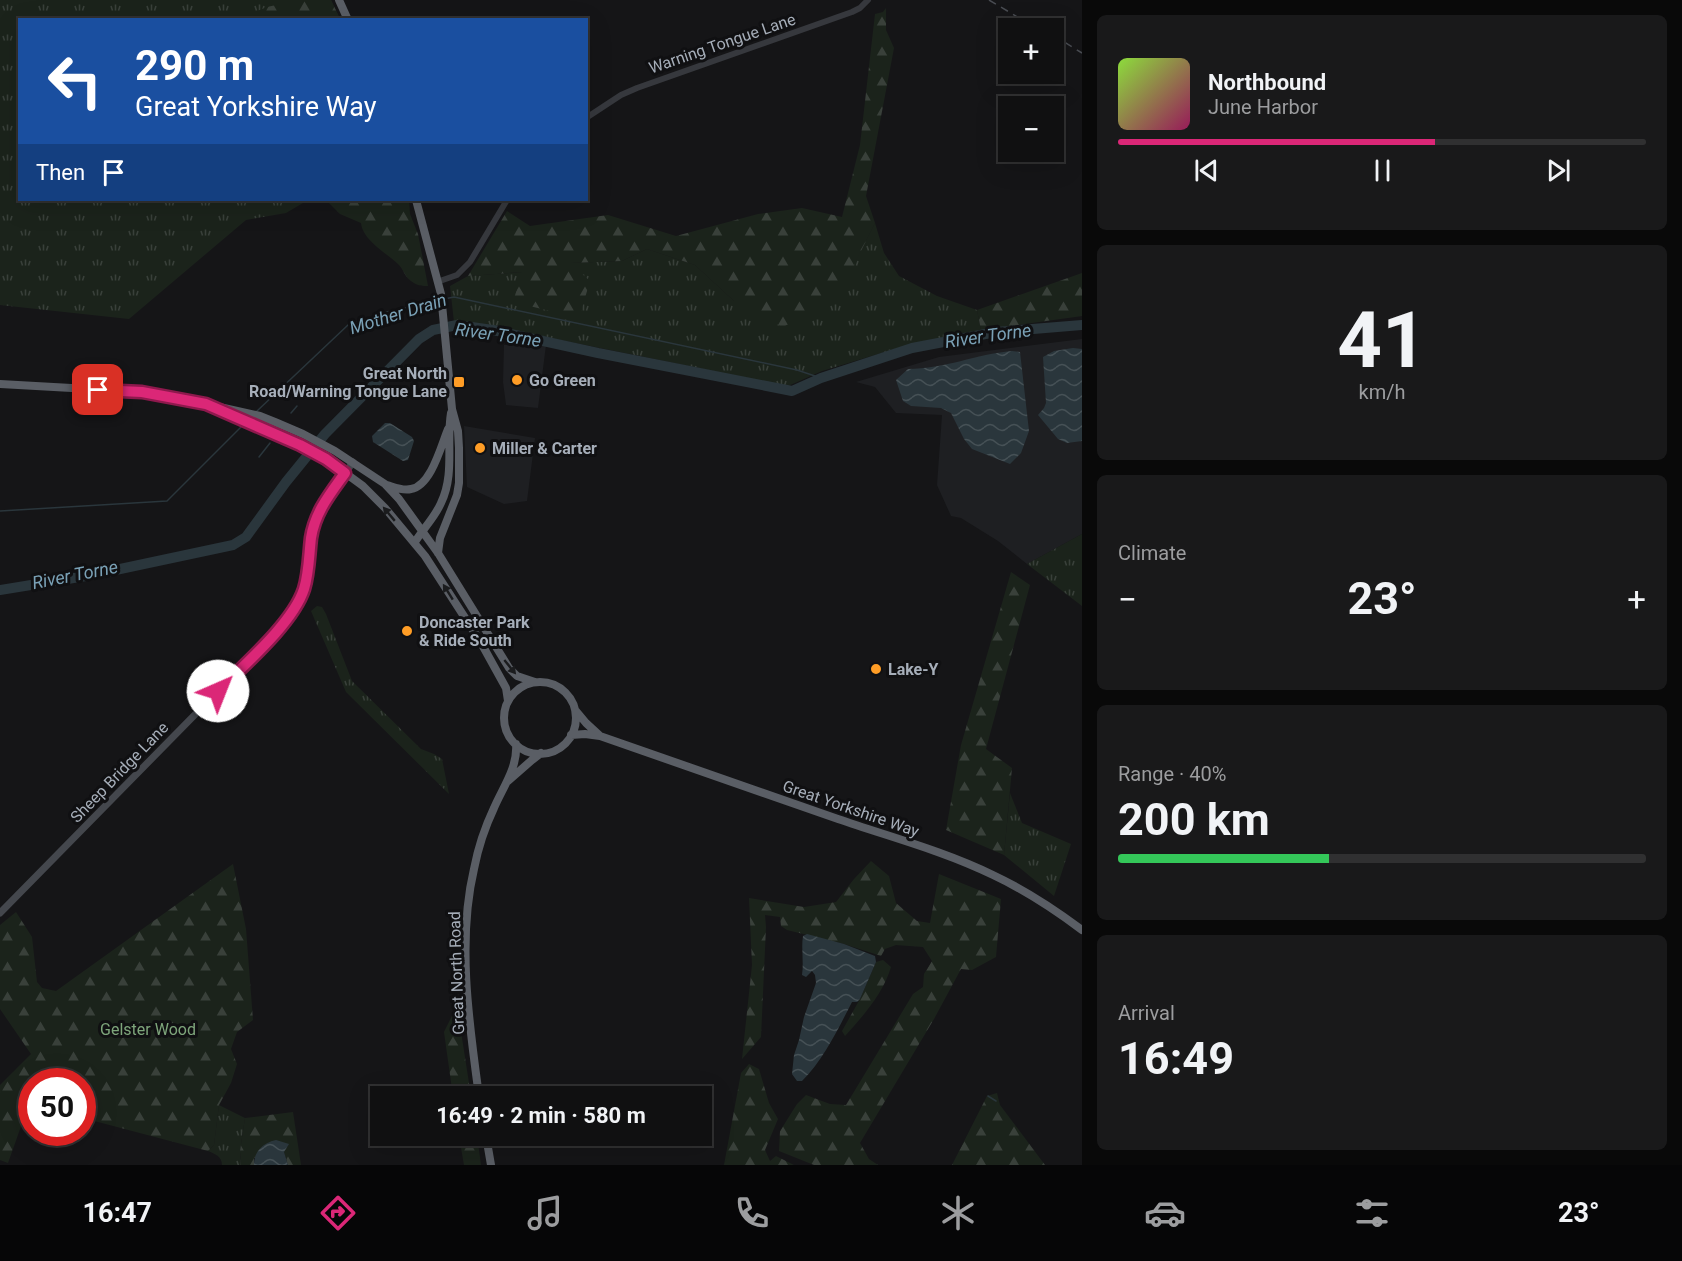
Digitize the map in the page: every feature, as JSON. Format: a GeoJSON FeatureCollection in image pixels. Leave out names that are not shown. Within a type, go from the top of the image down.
{"type":"FeatureCollection","features":[{"type":"Feature","properties":{"kind":"highway"},"geometry":{"type":"LineString","coordinates":[[339,0],[347,18]]}},
{"type":"Feature","properties":{"kind":"highway"},"geometry":{"type":"LineString","coordinates":[[416,201],[441,294],[452,409],[458,431],[459,483],[453,506],[440,538],[438,553]]}},
{"type":"Feature","properties":{"kind":"highway"},"geometry":{"type":"LineString","coordinates":[[0,384],[142,392],[206,404],[241,416],[326,459],[363,486],[385,508],[425,556],[480,641],[506,688],[508,701]]}},
{"type":"Feature","properties":{"kind":"highway"},"geometry":{"type":"LineString","coordinates":[[385,484],[405,490],[418,487],[429,475],[449,426],[452,409]]}},
{"type":"Feature","properties":{"kind":"highway"},"geometry":{"type":"LineString","coordinates":[[241,416],[260,416],[303,434],[335,451],[385,484],[410,513],[438,553],[509,668],[517,676],[535,682],[550,683],[563,690],[568,696],[576,718],[571,735],[555,750],[541,753],[532,753],[516,744],[506,730],[504,722],[508,701],[519,688],[535,682]]}},
{"type":"Feature","properties":{"kind":"highway"},"geometry":{"type":"LineString","coordinates":[[415,543],[424,534],[441,503],[447,484],[450,471],[449,426]]}},
{"type":"Feature","properties":{"kind":"highway"},"geometry":{"type":"LineString","coordinates":[[424,534],[444,525]]}},
{"type":"Feature","properties":{"kind":"highway","name":"Great Yorkshire Way"},"geometry":{"type":"LineString","coordinates":[[575,710],[600,736]]}},
{"type":"Feature","properties":{"kind":"highway","name":"Great Yorkshire Way"},"geometry":{"type":"LineString","coordinates":[[571,735],[600,736],[854,825],[919,845],[991,874],[1023,890],[1082,930]]}},
{"type":"Feature","properties":{"kind":"highway","name":"Great North Road"},"geometry":{"type":"LineString","coordinates":[[478,1086],[469,1014],[466,955],[467,901],[481,841],[493,809],[507,782],[516,754],[516,744]]}},
{"type":"Feature","properties":{"kind":"highway","name":"Great North Road"},"geometry":{"type":"LineString","coordinates":[[507,782],[541,753]]}},
{"type":"Feature","properties":{"kind":"highway"},"geometry":{"type":"LineString","coordinates":[[488,1146],[491,1165]]}},
{"type":"Feature","properties":{"kind":"main road","name":"Sheep Bridge Lane"},"geometry":{"type":"LineString","coordinates":[[0,913],[285,623],[304,590],[311,537],[320,509],[353,462]]}},
{"type":"Feature","properties":{"kind":"street","name":"Warning Tongue Lane"},"geometry":{"type":"LineString","coordinates":[[588,117],[621,95],[637,88],[852,12],[865,5],[868,0]]}},
{"type":"Feature","properties":{"kind":"street"},"geometry":{"type":"LineString","coordinates":[[437,282],[457,275],[470,262],[506,201]]}},
{"type":"Feature","properties":{"kind":"shaded area"},"geometry":{"type":"Polygon","coordinates":[[[1082,339],[1082,534],[1027,564],[998,541],[961,518],[951,516],[937,485],[942,415],[896,413],[875,387],[856,382],[939,357],[1082,339]]]}},
{"type":"Feature","properties":{"kind":"shaded area"},"geometry":{"type":"Polygon","coordinates":[[[504,345],[546,345],[538,408],[506,405],[503,382],[504,345]]]}},
{"type":"Feature","properties":{"kind":"shaded area"},"geometry":{"type":"Polygon","coordinates":[[[464,426],[535,438],[527,501],[504,504],[467,487],[464,426]]]}},
{"type":"Feature","properties":{"kind":"green space"},"geometry":{"type":"Polygon","coordinates":[[[0,0],[331,0],[340,18],[18,18],[18,201],[306,201],[286,213],[246,220],[129,319],[0,305],[0,0]]]}},
{"type":"Feature","properties":{"kind":"green space"},"geometry":{"type":"Polygon","coordinates":[[[291,0],[331,0],[340,18],[246,18],[247,15],[267,7],[291,0]]]}},
{"type":"Feature","properties":{"kind":"green space"},"geometry":{"type":"Polygon","coordinates":[[[886,8],[886,30],[894,48],[866,196],[875,223],[843,287],[813,314],[782,327],[734,301],[695,265],[647,249],[622,261],[570,263],[590,281],[579,318],[513,302],[522,272],[468,276],[507,211],[530,226],[608,215],[676,236],[758,214],[802,208],[842,217],[860,145],[875,14],[883,12],[886,8]]]}},
{"type":"Feature","properties":{"kind":"green space"},"geometry":{"type":"Polygon","coordinates":[[[327,201],[409,201],[410,214],[418,234],[428,286],[411,281],[399,265],[371,241],[361,223],[340,214],[327,201]]]}},
{"type":"Feature","properties":{"kind":"green space"},"geometry":{"type":"Polygon","coordinates":[[[875,223],[884,253],[899,276],[937,296],[977,310],[981,330],[911,344],[822,371],[788,386],[482,324],[454,322],[450,286],[468,276],[523,272],[569,263],[622,261],[647,249],[695,265],[734,301],[842,287],[875,223]]]}},
{"type":"Feature","properties":{"kind":"green space"},"geometry":{"type":"Polygon","coordinates":[[[1082,273],[1082,316],[981,330],[977,310],[1082,273]]]}},
{"type":"Feature","properties":{"kind":"green space"},"geometry":{"type":"Polygon","coordinates":[[[1082,534],[1082,606],[1027,564],[1082,534]]]}},
{"type":"Feature","properties":{"kind":"green space"},"geometry":{"type":"Polygon","coordinates":[[[1011,572],[1030,585],[986,749],[1012,768],[1004,855],[946,830],[961,745],[1011,572]]]}},
{"type":"Feature","properties":{"kind":"green space"},"geometry":{"type":"Polygon","coordinates":[[[317,606],[322,607],[326,614],[352,681],[421,749],[442,759],[449,794],[346,692],[311,611],[317,606]]]}},
{"type":"Feature","properties":{"kind":"green space"},"geometry":{"type":"Polygon","coordinates":[[[1010,793],[1022,823],[1071,844],[1054,896],[1004,855],[1010,793]]]}},
{"type":"Feature","properties":{"kind":"green space"},"geometry":{"type":"Polygon","coordinates":[[[871,861],[889,876],[896,903],[917,921],[930,923],[939,874],[1001,899],[996,957],[972,970],[961,969],[860,1143],[869,1159],[878,1165],[814,1165],[779,1151],[780,1131],[797,1104],[806,1095],[830,1104],[846,1105],[913,994],[923,987],[924,974],[932,961],[923,947],[896,945],[885,949],[881,956],[787,930],[781,926],[780,917],[765,915],[761,1037],[742,1059],[752,965],[749,898],[804,907],[836,902],[871,861]]]}},
{"type":"Feature","properties":{"kind":"green space","name":"Gelster Wood"},"geometry":{"type":"Polygon","coordinates":[[[233,864],[246,929],[253,1020],[237,1032],[231,1049],[237,1064],[231,1083],[219,1105],[214,1145],[208,1151],[96,1121],[96,1068],[18,1068],[18,1135],[8,1163],[0,1160],[0,1085],[31,1054],[0,1009],[0,925],[16,912],[32,937],[37,982],[42,988],[56,991],[233,864]]]}},
{"type":"Feature","properties":{"kind":"green space"},"geometry":{"type":"Polygon","coordinates":[[[883,960],[891,967],[883,986],[845,1036],[842,1031],[860,999],[876,962],[883,960]]]}},
{"type":"Feature","properties":{"kind":"green space"},"geometry":{"type":"Polygon","coordinates":[[[457,1006],[469,1086],[452,1086],[444,1032],[457,1006]]]}},
{"type":"Feature","properties":{"kind":"green space"},"geometry":{"type":"Polygon","coordinates":[[[749,1064],[759,1069],[769,1103],[778,1119],[765,1150],[770,1161],[776,1156],[794,1165],[724,1165],[741,1073],[749,1064]]]}},
{"type":"Feature","properties":{"kind":"green space"},"geometry":{"type":"Polygon","coordinates":[[[997,1093],[1000,1105],[1045,1165],[952,1165],[987,1096],[997,1093]]]}},
{"type":"Feature","properties":{"kind":"green space"},"geometry":{"type":"Polygon","coordinates":[[[219,1105],[245,1118],[240,1151],[241,1165],[222,1165],[216,1154],[208,1151],[214,1145],[219,1105]]]}},
{"type":"Feature","properties":{"kind":"green space"},"geometry":{"type":"Polygon","coordinates":[[[293,1112],[301,1165],[288,1165],[284,1152],[254,1158],[254,1165],[241,1165],[240,1151],[245,1118],[293,1112]]]}},
{"type":"Feature","properties":{"kind":"green space"},"geometry":{"type":"Polygon","coordinates":[[[461,1146],[478,1146],[481,1165],[464,1165],[461,1146]]]}},
{"type":"Feature","properties":{"kind":"water"},"geometry":{"type":"Polygon","coordinates":[[[1082,349],[1082,441],[1067,443],[1058,439],[1038,415],[1046,403],[1043,357],[1054,351],[1082,349]]]}},
{"type":"Feature","properties":{"kind":"water"},"geometry":{"type":"Polygon","coordinates":[[[1012,351],[1020,352],[1029,431],[1021,453],[1010,464],[972,449],[964,439],[951,413],[941,408],[911,406],[903,401],[896,380],[908,369],[935,367],[1012,351]]]}},
{"type":"Feature","properties":{"kind":"water"},"geometry":{"type":"Polygon","coordinates":[[[385,423],[390,423],[412,437],[414,441],[408,460],[403,461],[373,442],[372,436],[385,423]]]}},
{"type":"Feature","properties":{"kind":"water"},"geometry":{"type":"Polygon","coordinates":[[[807,934],[844,944],[875,956],[876,962],[860,999],[852,1002],[817,1063],[802,1081],[797,1081],[792,1074],[794,1055],[816,983],[812,971],[806,977],[802,975],[803,936],[807,934]]]}},
{"type":"Feature","properties":{"kind":"water"},"geometry":{"type":"Polygon","coordinates":[[[276,1140],[289,1144],[284,1152],[288,1165],[254,1165],[260,1148],[276,1140]]]}},
{"type":"Feature","properties":{"kind":"waterway","name":"Mother Drain"},"geometry":{"type":"LineString","coordinates":[[444,299],[454,297],[797,370],[821,378]]}},
{"type":"Feature","properties":{"kind":"waterway","name":"Mother Drain"},"geometry":{"type":"LineString","coordinates":[[257,411],[348,325],[387,312],[439,300]]}},
{"type":"Feature","properties":{"kind":"waterway","name":"River Torne"},"geometry":{"type":"LineString","coordinates":[[0,590],[92,575],[233,545],[246,537],[325,434],[419,339],[433,330],[457,325],[493,330],[792,391],[821,378],[912,348],[996,332],[1082,325]]}},
{"type":"Feature","properties":{"kind":"waterway"},"geometry":{"type":"LineString","coordinates":[[291,413],[297,406]]}},
{"type":"Feature","properties":{"kind":"waterway","name":"Mother Drain"},"geometry":{"type":"LineString","coordinates":[[0,511],[167,501],[243,425]]}},
{"type":"Feature","properties":{"kind":"waterway"},"geometry":{"type":"LineString","coordinates":[[259,457],[270,443]]}},
{"type":"Feature","properties":{"kind":"waterway"},"geometry":{"type":"LineString","coordinates":[[988,1096],[996,1101]]}},
{"type":"Feature","properties":{"kind":"railway"},"geometry":{"type":"LineString","coordinates":[[989,0],[1019,18]]}},
{"type":"Feature","properties":{"kind":"railway"},"geometry":{"type":"LineString","coordinates":[[1064,42],[1082,53]]}},
{"type":"Feature","properties":{"kind":"place","name":"Go Green"},"geometry":{"type":"Point","coordinates":[517,380]}},
{"type":"Feature","properties":{"kind":"place","name":"Great North Road/Warning Tongue Lane"},"geometry":{"type":"Point","coordinates":[459,382]}},
{"type":"Feature","properties":{"kind":"place","name":"Miller & Carter"},"geometry":{"type":"Point","coordinates":[480,448]}},
{"type":"Feature","properties":{"kind":"place","name":"Doncaster Park & Ride South"},"geometry":{"type":"Point","coordinates":[407,631]}},
{"type":"Feature","properties":{"kind":"place","name":"Lake-Y"},"geometry":{"type":"Point","coordinates":[876,669]}},
{"type":"Feature","properties":{"kind":"route"},"geometry":{"type":"LineString","coordinates":[[98,390],[142,392],[206,404],[300,445],[326,459],[345,473],[320,509],[311,537],[304,590],[298,603],[285,623],[218,691]]}}]}
